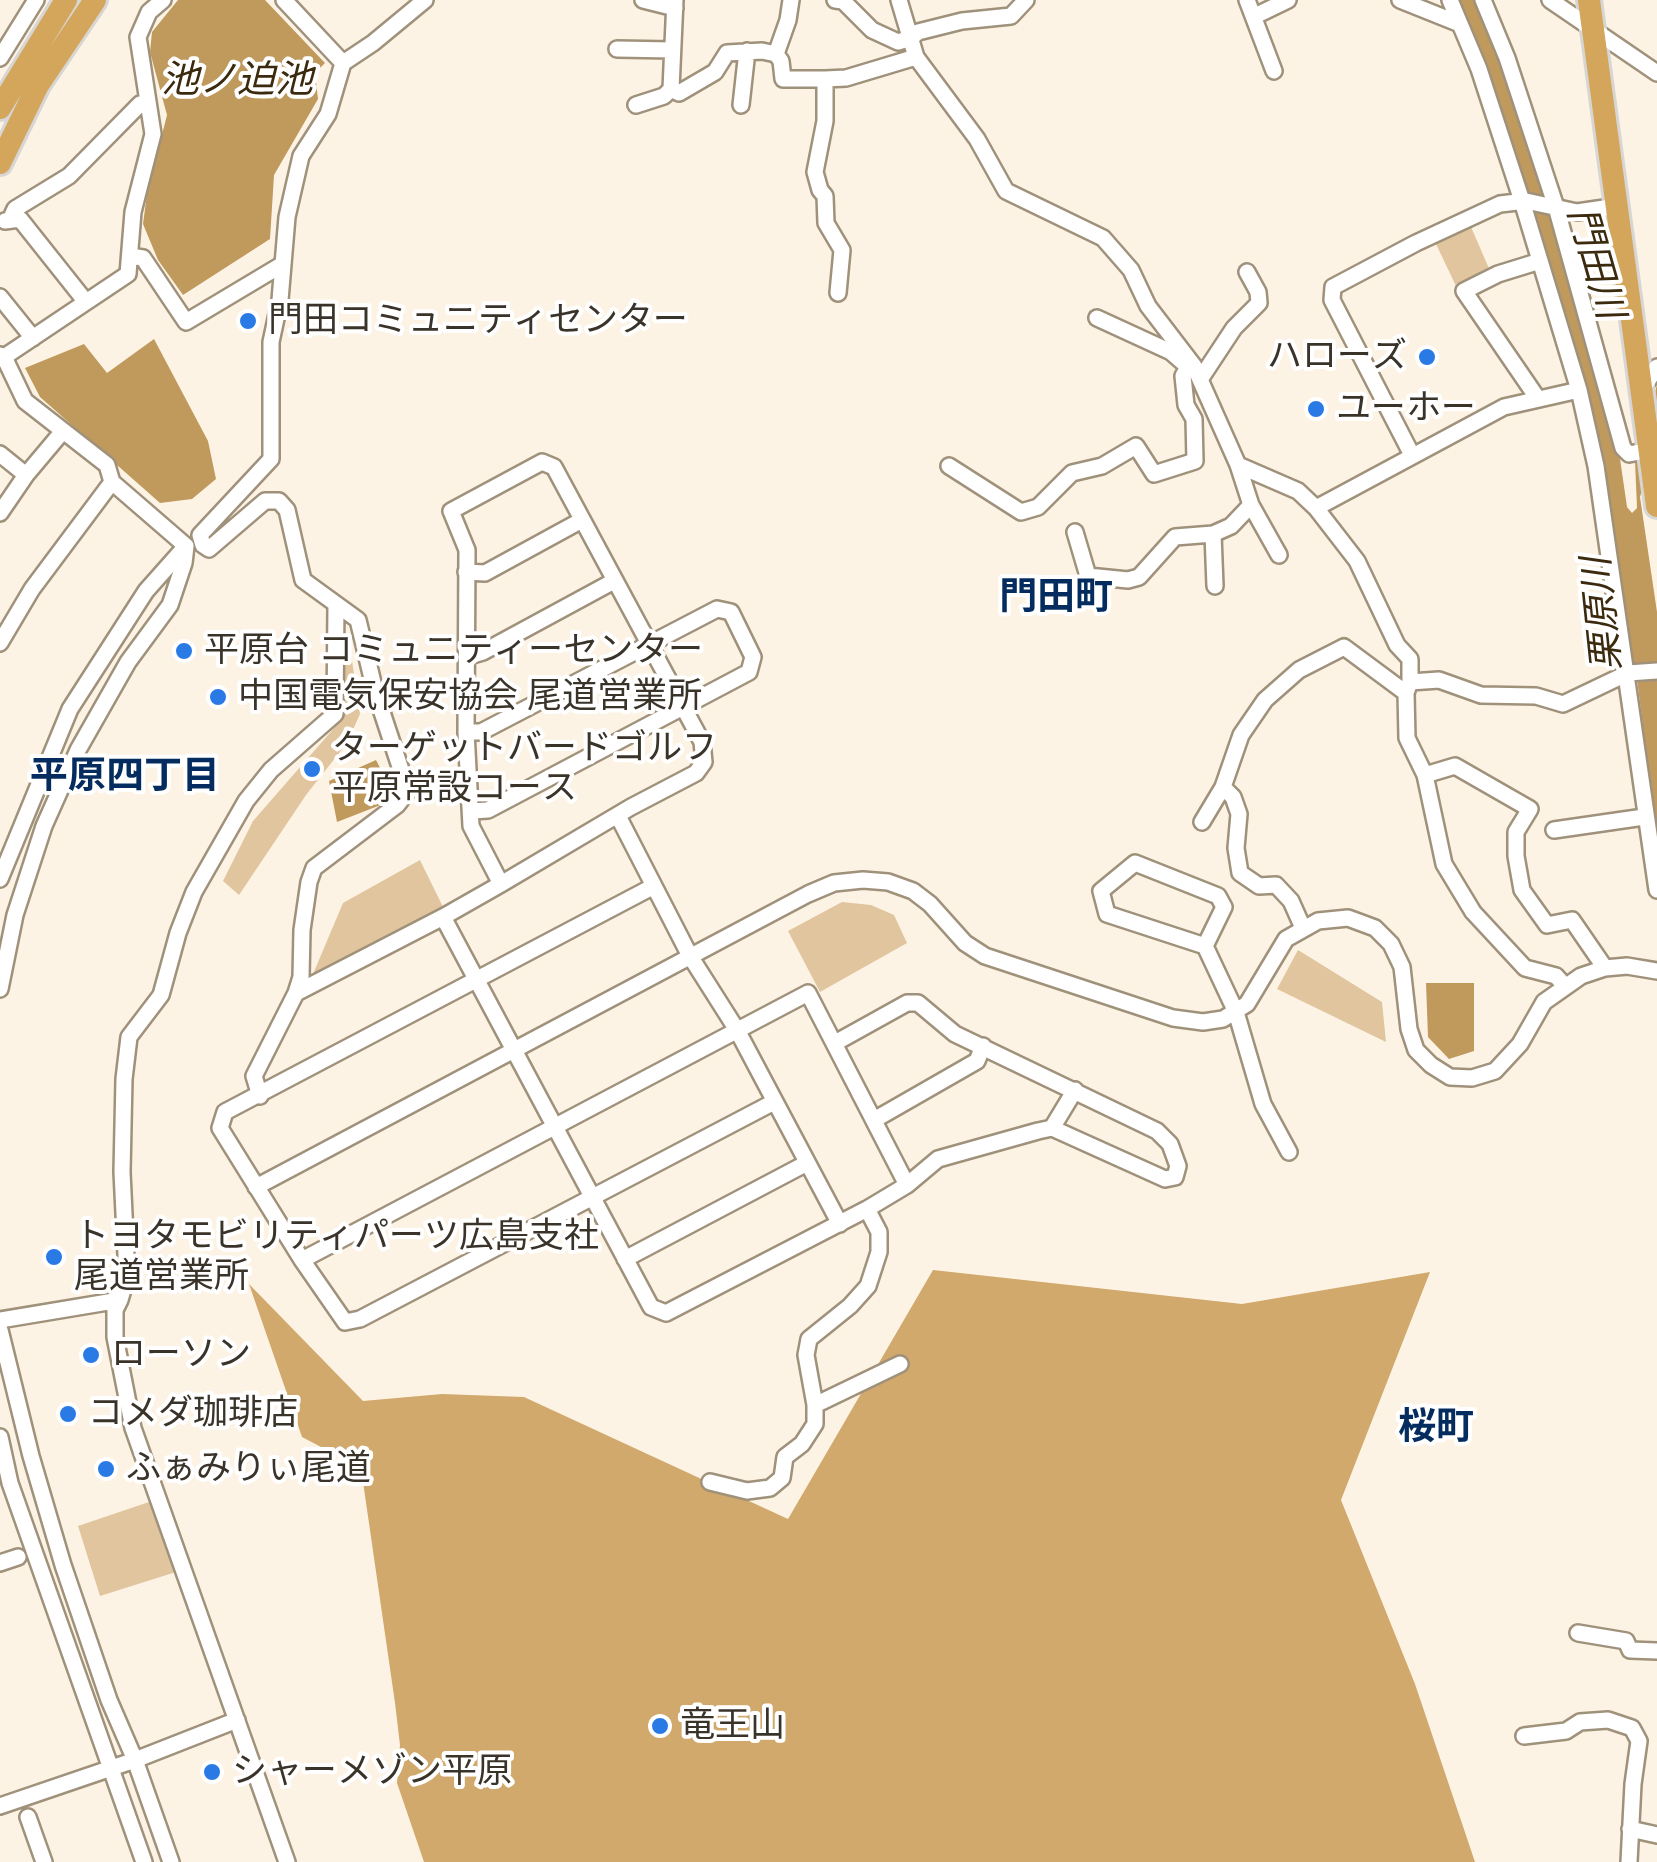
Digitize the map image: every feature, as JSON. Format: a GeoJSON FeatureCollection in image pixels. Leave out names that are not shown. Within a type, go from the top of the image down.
{"type":"FeatureCollection","features":[{"type":"Feature","properties":{"kind":"highway"},"geometry":{"type":"LineString","coordinates":[[0,108],[66,0]]}},
{"type":"Feature","properties":{"kind":"highway"},"geometry":{"type":"LineString","coordinates":[[0,163],[38,85],[94,0]]}},
{"type":"Feature","properties":{"kind":"highway"},"geometry":{"type":"LineString","coordinates":[[1590,0],[1657,506]]}},
{"type":"Feature","properties":{"kind":"street"},"geometry":{"type":"LineString","coordinates":[[0,58],[36,0]]}},
{"type":"Feature","properties":{"kind":"street"},"geometry":{"type":"LineString","coordinates":[[163,0],[149,12],[138,38],[153,134],[133,212],[128,274],[2,356],[25,400],[107,465],[112,482],[186,546]]}},
{"type":"Feature","properties":{"kind":"street"},"geometry":{"type":"LineString","coordinates":[[284,0],[342,63]]}},
{"type":"Feature","properties":{"kind":"street"},"geometry":{"type":"LineString","coordinates":[[636,105],[664,96],[670,89],[675,4],[643,0]]}},
{"type":"Feature","properties":{"kind":"street"},"geometry":{"type":"LineString","coordinates":[[776,54],[791,0]]}},
{"type":"Feature","properties":{"kind":"street"},"geometry":{"type":"LineString","coordinates":[[835,0],[843,1],[872,30],[898,42],[918,32],[1011,16],[1026,0]]}},
{"type":"Feature","properties":{"kind":"street"},"geometry":{"type":"LineString","coordinates":[[900,0],[916,58],[977,139],[1006,192],[1103,238],[1132,270],[1148,306],[1194,370],[1238,464],[1250,505],[1280,555]]}},
{"type":"Feature","properties":{"kind":"street"},"geometry":{"type":"LineString","coordinates":[[990,0],[994,18]]}},
{"type":"Feature","properties":{"kind":"street"},"geometry":{"type":"LineString","coordinates":[[1247,0],[1274,72]]}},
{"type":"Feature","properties":{"kind":"street"},"geometry":{"type":"LineString","coordinates":[[1255,16],[1288,0]]}},
{"type":"Feature","properties":{"kind":"street"},"geometry":{"type":"LineString","coordinates":[[1400,0],[1460,24]]}},
{"type":"Feature","properties":{"kind":"street"},"geometry":{"type":"LineString","coordinates":[[1450,0],[1479,69],[1524,201],[1579,390],[1632,674],[1644,817],[1654,854],[1657,890]]}},
{"type":"Feature","properties":{"kind":"street"},"geometry":{"type":"LineString","coordinates":[[1483,0],[1507,58],[1622,448],[1650,462]]}},
{"type":"Feature","properties":{"kind":"street"},"geometry":{"type":"LineString","coordinates":[[1550,0],[1656,71]]}},
{"type":"Feature","properties":{"kind":"street"},"geometry":{"type":"LineString","coordinates":[[260,1096],[254,1076],[296,993],[300,977],[302,930],[314,868],[397,805],[408,792],[375,691],[358,620],[304,580],[287,510],[279,501],[265,501],[209,550],[200,535],[270,459],[271,342],[287,217],[301,156],[328,114],[342,63],[374,42],[419,1]]}},
{"type":"Feature","properties":{"kind":"street"},"geometry":{"type":"LineString","coordinates":[[617,48],[672,50]]}},
{"type":"Feature","properties":{"kind":"street"},"geometry":{"type":"LineString","coordinates":[[670,89],[679,93],[715,72],[727,52],[776,54]]}},
{"type":"Feature","properties":{"kind":"street"},"geometry":{"type":"LineString","coordinates":[[741,104],[747,52]]}},
{"type":"Feature","properties":{"kind":"street"},"geometry":{"type":"LineString","coordinates":[[776,54],[783,79],[846,78],[916,58]]}},
{"type":"Feature","properties":{"kind":"street"},"geometry":{"type":"LineString","coordinates":[[824,80],[825,122],[815,172],[825,196],[826,224],[842,250],[838,293]]}},
{"type":"Feature","properties":{"kind":"street"},"geometry":{"type":"LineString","coordinates":[[5,221],[15,209],[70,176],[140,104],[148,102]]}},
{"type":"Feature","properties":{"kind":"street"},"geometry":{"type":"LineString","coordinates":[[1412,455],[1332,300],[1334,287],[1416,242],[1500,204],[1524,201],[1577,212],[1618,206]]}},
{"type":"Feature","properties":{"kind":"street"},"geometry":{"type":"LineString","coordinates":[[5,221],[20,220],[86,302]]}},
{"type":"Feature","properties":{"kind":"street"},"geometry":{"type":"LineString","coordinates":[[130,256],[143,258],[186,322],[283,264]]}},
{"type":"Feature","properties":{"kind":"street"},"geometry":{"type":"LineString","coordinates":[[1538,400],[1464,291],[1498,274],[1540,261]]}},
{"type":"Feature","properties":{"kind":"street"},"geometry":{"type":"LineString","coordinates":[[949,466],[1022,512],[1038,508],[1072,474],[1102,466],[1136,446],[1154,474],[1195,461],[1194,418],[1186,406],[1183,376],[1194,370],[1259,303],[1258,292],[1247,272]]}},
{"type":"Feature","properties":{"kind":"street"},"geometry":{"type":"LineString","coordinates":[[0,297],[33,338]]}},
{"type":"Feature","properties":{"kind":"street"},"geometry":{"type":"LineString","coordinates":[[1097,318],[1171,352],[1194,370]]}},
{"type":"Feature","properties":{"kind":"street"},"geometry":{"type":"LineString","coordinates":[[1644,388],[1657,367]]}},
{"type":"Feature","properties":{"kind":"street"},"geometry":{"type":"LineString","coordinates":[[1316,508],[1504,407],[1579,390]]}},
{"type":"Feature","properties":{"kind":"street"},"geometry":{"type":"LineString","coordinates":[[0,514],[26,474],[63,431]]}},
{"type":"Feature","properties":{"kind":"street"},"geometry":{"type":"LineString","coordinates":[[0,454],[26,474]]}},
{"type":"Feature","properties":{"kind":"street"},"geometry":{"type":"LineString","coordinates":[[296,993],[443,917],[501,884],[618,816],[696,773],[704,762],[702,742],[554,467],[542,462],[451,511],[467,550],[466,732],[471,826],[501,884]]}},
{"type":"Feature","properties":{"kind":"street"},"geometry":{"type":"LineString","coordinates":[[1238,464],[1298,491],[1357,561],[1397,645],[1410,659],[1407,738],[1425,775],[1444,864],[1473,912],[1525,968],[1556,976],[1565,986]]}},
{"type":"Feature","properties":{"kind":"street"},"geometry":{"type":"LineString","coordinates":[[0,643],[32,589],[112,482]]}},
{"type":"Feature","properties":{"kind":"street"},"geometry":{"type":"LineString","coordinates":[[1074,532],[1088,576],[1128,580],[1139,578],[1175,537],[1213,534],[1232,526],[1250,505]]}},
{"type":"Feature","properties":{"kind":"street"},"geometry":{"type":"LineString","coordinates":[[466,572],[485,573],[582,520]]}},
{"type":"Feature","properties":{"kind":"street"},"geometry":{"type":"LineString","coordinates":[[1213,534],[1215,586]]}},
{"type":"Feature","properties":{"kind":"street"},"geometry":{"type":"LineString","coordinates":[[0,878],[3,858],[70,709],[146,591],[186,546]]}},
{"type":"Feature","properties":{"kind":"street"},"geometry":{"type":"LineString","coordinates":[[0,989],[15,915],[31,863],[78,750],[128,662],[170,605],[186,546]]}},
{"type":"Feature","properties":{"kind":"street"},"geometry":{"type":"LineString","coordinates":[[466,657],[483,652],[614,581]]}},
{"type":"Feature","properties":{"kind":"street"},"geometry":{"type":"LineString","coordinates":[[146,591],[170,605]]}},
{"type":"Feature","properties":{"kind":"street"},"geometry":{"type":"LineString","coordinates":[[287,1862],[133,1428],[115,1337],[115,1310],[127,1276],[122,1172],[129,1038],[161,995],[194,892],[246,801],[283,758],[335,714],[336,604]]}},
{"type":"Feature","properties":{"kind":"street"},"geometry":{"type":"LineString","coordinates":[[466,732],[481,732],[717,609],[731,612],[753,657],[750,672],[488,810],[471,811]]}},
{"type":"Feature","properties":{"kind":"street"},"geometry":{"type":"LineString","coordinates":[[1202,822],[1223,786],[1241,735],[1265,700],[1299,670],[1344,647],[1408,687],[1440,680],[1481,695],[1536,696],[1563,704],[1632,674],[1657,671]]}},
{"type":"Feature","properties":{"kind":"street"},"geometry":{"type":"LineString","coordinates":[[1425,775],[1456,766],[1530,810],[1516,832],[1522,890],[1547,926],[1572,920],[1604,968]]}},
{"type":"Feature","properties":{"kind":"street"},"geometry":{"type":"LineString","coordinates":[[1223,786],[1233,797],[1239,814],[1236,848],[1240,874],[1259,886],[1276,885],[1291,901],[1303,928]]}},
{"type":"Feature","properties":{"kind":"street"},"geometry":{"type":"LineString","coordinates":[[618,816],[690,956],[737,1030],[840,1224]]}},
{"type":"Feature","properties":{"kind":"street"},"geometry":{"type":"LineString","coordinates":[[1554,830],[1644,817]]}},
{"type":"Feature","properties":{"kind":"street"},"geometry":{"type":"LineString","coordinates":[[3,858],[31,863]]}},
{"type":"Feature","properties":{"kind":"street"},"geometry":{"type":"LineString","coordinates":[[1205,946],[1224,907],[1218,896],[1135,863],[1101,891],[1107,914],[1205,946],[1236,1012],[1263,1104],[1289,1152]]}},
{"type":"Feature","properties":{"kind":"street"},"geometry":{"type":"LineString","coordinates":[[256,1187],[834,883],[876,881],[913,891],[965,943],[985,956],[1173,1018],[1203,1022],[1223,1019],[1247,1004],[1286,940],[1318,921],[1348,918],[1375,928],[1391,944],[1402,967],[1409,1029],[1416,1050],[1431,1066],[1450,1077],[1472,1078],[1509,1060],[1544,1002],[1581,976],[1627,966],[1657,971]]}},
{"type":"Feature","properties":{"kind":"street"},"geometry":{"type":"LineString","coordinates":[[654,886],[225,1112],[220,1128],[345,1322],[360,1320],[774,1102]]}},
{"type":"Feature","properties":{"kind":"street"},"geometry":{"type":"LineString","coordinates":[[443,917],[651,1307],[666,1313],[867,1210],[907,1185],[938,1159],[1052,1128],[1165,1179],[1175,1177],[1178,1166],[1170,1144],[1157,1131],[956,1034],[918,1003],[907,1003],[835,1043]]}},
{"type":"Feature","properties":{"kind":"street"},"geometry":{"type":"LineString","coordinates":[[302,1260],[808,993],[907,1185]]}},
{"type":"Feature","properties":{"kind":"street"},"geometry":{"type":"LineString","coordinates":[[874,1120],[977,1060],[983,1046]]}},
{"type":"Feature","properties":{"kind":"street"},"geometry":{"type":"LineString","coordinates":[[1052,1128],[1075,1090]]}},
{"type":"Feature","properties":{"kind":"street"},"geometry":{"type":"LineString","coordinates":[[625,1259],[807,1163]]}},
{"type":"Feature","properties":{"kind":"street"},"geometry":{"type":"LineString","coordinates":[[710,1482],[747,1491],[770,1488],[782,1478],[786,1457],[802,1444],[815,1424],[806,1355],[810,1339],[868,1286],[880,1252],[879,1232],[867,1210]]}},
{"type":"Feature","properties":{"kind":"street"},"geometry":{"type":"LineString","coordinates":[[0,1320],[120,1300]]}},
{"type":"Feature","properties":{"kind":"street"},"geometry":{"type":"LineString","coordinates":[[0,1330],[62,1563],[171,1862]]}},
{"type":"Feature","properties":{"kind":"street"},"geometry":{"type":"LineString","coordinates":[[815,1405],[900,1364]]}},
{"type":"Feature","properties":{"kind":"street"},"geometry":{"type":"LineString","coordinates":[[0,1437],[10,1482],[144,1862]]}},
{"type":"Feature","properties":{"kind":"street"},"geometry":{"type":"LineString","coordinates":[[0,1563],[18,1556]]}},
{"type":"Feature","properties":{"kind":"street"},"geometry":{"type":"LineString","coordinates":[[1578,1633],[1626,1641],[1630,1650],[1657,1651]]}},
{"type":"Feature","properties":{"kind":"street"},"geometry":{"type":"LineString","coordinates":[[0,1806],[237,1720]]}},
{"type":"Feature","properties":{"kind":"street"},"geometry":{"type":"LineString","coordinates":[[1524,1736],[1566,1731],[1580,1722],[1608,1720],[1632,1728],[1638,1741],[1629,1862]]}},
{"type":"Feature","properties":{"kind":"street"},"geometry":{"type":"LineString","coordinates":[[28,1817],[44,1862]]}},
{"type":"Feature","properties":{"kind":"street"},"geometry":{"type":"LineString","coordinates":[[1630,1829],[1657,1835]]}},
{"type":"Feature","properties":{"kind":"shaded area"},"geometry":{"type":"Polygon","coordinates":[[[1471,227],[1491,273],[1456,286],[1436,244],[1471,227]]]}},
{"type":"Feature","properties":{"kind":"shaded area","name":"ターゲットバードゴルフ 平原常設コース"},"geometry":{"type":"Polygon","coordinates":[[[348,634],[360,714],[347,743],[306,795],[239,895],[223,881],[253,821],[342,719],[343,647],[348,634]]]}},
{"type":"Feature","properties":{"kind":"shaded area"},"geometry":{"type":"Polygon","coordinates":[[[420,860],[443,907],[313,974],[343,903],[420,860]]]}},
{"type":"Feature","properties":{"kind":"shaded area"},"geometry":{"type":"Polygon","coordinates":[[[842,902],[871,905],[894,915],[907,943],[820,992],[788,931],[842,902]]]}},
{"type":"Feature","properties":{"kind":"shaded area"},"geometry":{"type":"Polygon","coordinates":[[[1298,950],[1382,1002],[1386,1042],[1277,989],[1298,950]]]}},
{"type":"Feature","properties":{"kind":"shaded area"},"geometry":{"type":"Polygon","coordinates":[[[933,1270],[1242,1304],[1430,1272],[1341,1500],[1415,1684],[1475,1862],[424,1862],[397,1783],[400,1745],[361,1468],[302,1437],[249,1284],[363,1401],[442,1394],[524,1397],[788,1519],[933,1270]]]}},
{"type":"Feature","properties":{"kind":"shaded area"},"geometry":{"type":"Polygon","coordinates":[[[149,1502],[176,1572],[100,1596],[78,1526],[149,1502]]]}},
{"type":"Feature","properties":{"kind":"water","name":"池ノ迫池"},"geometry":{"type":"Polygon","coordinates":[[[178,0],[265,0],[325,63],[315,73],[318,99],[274,175],[270,239],[183,295],[158,260],[143,224],[167,115],[150,52],[152,32],[178,0]]]}},
{"type":"Feature","properties":{"kind":"water"},"geometry":{"type":"Polygon","coordinates":[[[1455,0],[1478,0],[1503,64],[1618,445],[1627,507],[1632,513],[1637,508],[1635,461],[1639,463],[1657,384],[1657,439],[1640,497],[1657,612],[1657,837],[1637,679],[1593,437],[1455,0]]]}},
{"type":"Feature","properties":{"kind":"water"},"geometry":{"type":"Polygon","coordinates":[[[154,339],[208,441],[216,479],[192,499],[160,503],[40,397],[25,368],[84,344],[107,373],[154,339]]]}},
{"type":"Feature","properties":{"kind":"water"},"geometry":{"type":"Polygon","coordinates":[[[376,760],[396,799],[337,822],[329,781],[376,760]]]}},
{"type":"Feature","properties":{"kind":"water"},"geometry":{"type":"Polygon","coordinates":[[[1426,983],[1474,983],[1474,1051],[1449,1059],[1428,1037],[1426,983]]]}},
{"type":"Feature","properties":{"kind":"place","name":"門田コミュニティセンター"},"geometry":{"type":"Point","coordinates":[248,321]}},
{"type":"Feature","properties":{"kind":"place","name":"ハローズ"},"geometry":{"type":"Point","coordinates":[1427,357]}},
{"type":"Feature","properties":{"kind":"place","name":"ユーホー"},"geometry":{"type":"Point","coordinates":[1316,409]}},
{"type":"Feature","properties":{"kind":"place","name":"平原台 コミュニティーセンター"},"geometry":{"type":"Point","coordinates":[184,651]}},
{"type":"Feature","properties":{"kind":"place","name":"中国電気保安協会 尾道営業所"},"geometry":{"type":"Point","coordinates":[218,697]}},
{"type":"Feature","properties":{"kind":"place","name":"ターゲットバードゴルフ 平原常設コース"},"geometry":{"type":"Point","coordinates":[312,769]}},
{"type":"Feature","properties":{"kind":"place","name":"トヨタモビリティパーツ広島支社 尾道営業所"},"geometry":{"type":"Point","coordinates":[54,1257]}},
{"type":"Feature","properties":{"kind":"place","name":"ローソン"},"geometry":{"type":"Point","coordinates":[91,1355]}},
{"type":"Feature","properties":{"kind":"place","name":"コメダ珈琲店"},"geometry":{"type":"Point","coordinates":[68,1414]}},
{"type":"Feature","properties":{"kind":"place","name":"ふぁみりぃ尾道"},"geometry":{"type":"Point","coordinates":[106,1469]}},
{"type":"Feature","properties":{"kind":"place","name":"竜王山"},"geometry":{"type":"Point","coordinates":[660,1726]}},
{"type":"Feature","properties":{"kind":"place","name":"シャーメゾン平原"},"geometry":{"type":"Point","coordinates":[212,1772]}},
{"type":"Feature","properties":{"kind":"district","name":"門田町"},"geometry":{"type":"Point","coordinates":[1056,598]}},
{"type":"Feature","properties":{"kind":"district","name":"平原四丁目"},"geometry":{"type":"Point","coordinates":[125,777]}},
{"type":"Feature","properties":{"kind":"district","name":"桜町"},"geometry":{"type":"Point","coordinates":[1436,1428]}},
{"type":"Feature","properties":{"kind":"water label","name":"門田川"},"geometry":{"type":"Point","coordinates":[1595,263]}},
{"type":"Feature","properties":{"kind":"water label","name":"栗原川"},"geometry":{"type":"Point","coordinates":[1603,614]}}]}
